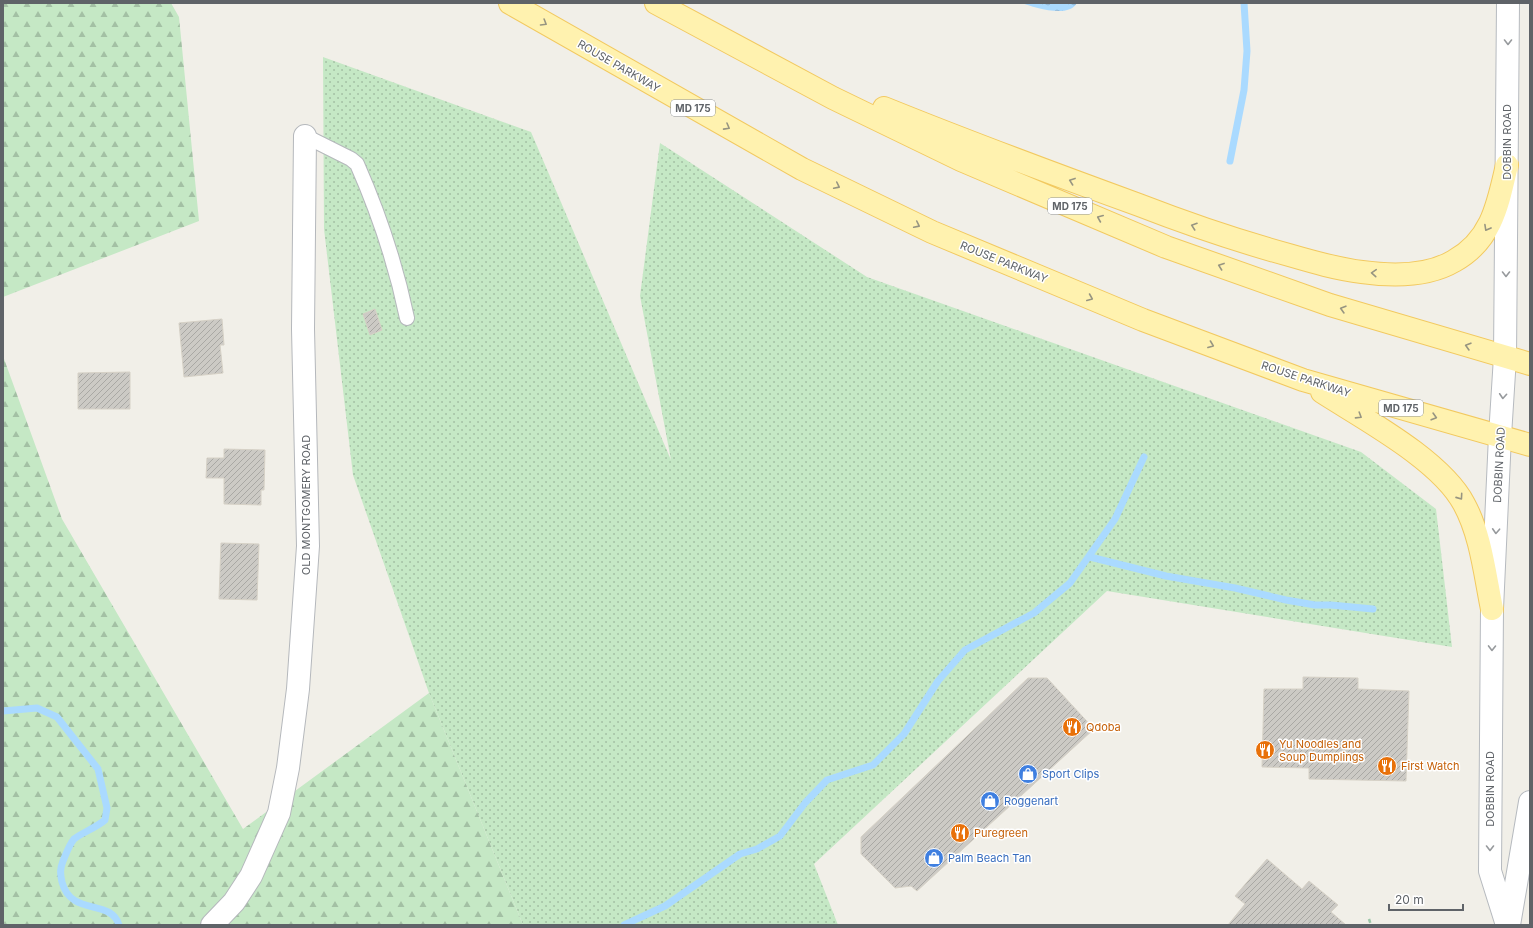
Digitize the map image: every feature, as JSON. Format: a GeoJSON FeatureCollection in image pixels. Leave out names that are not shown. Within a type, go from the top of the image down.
{"type":"FeatureCollection","features":[{"type":"Feature","properties":{"kind":"main road","name":"ROUSE PARKWAY"},"geometry":{"type":"LineString","coordinates":[[510,3],[802,169],[932,232],[1143,320],[1303,380],[1530,445]]}},
{"type":"Feature","properties":{"kind":"main road","name":"MD 175"},"geometry":{"type":"LineString","coordinates":[[656,3],[833,98],[961,160],[1166,247],[1330,306],[1530,364]]}},
{"type":"Feature","properties":{"kind":"main road"},"geometry":{"type":"LineString","coordinates":[[737,46],[970,142],[1176,219],[1244,243],[1321,264],[1362,272],[1400,275],[1431,270],[1453,262],[1464,254],[1486,232],[1498,207],[1507,164]]}},
{"type":"Feature","properties":{"kind":"main road"},"geometry":{"type":"LineString","coordinates":[[1303,380],[1393,438],[1432,466],[1450,483],[1464,504],[1474,528],[1492,609]]}},
{"type":"Feature","properties":{"kind":"street","name":"DOBBIN ROAD"},"geometry":{"type":"LineString","coordinates":[[1508,3],[1505,357],[1492,609],[1490,871],[1508,925]]}},
{"type":"Feature","properties":{"kind":"street","name":"OLD MONTGOMERY ROAD"},"geometry":{"type":"LineString","coordinates":[[212,925],[234,902],[251,876],[279,813],[288,768],[296,705],[308,546],[304,328],[305,136]]}},
{"type":"Feature","properties":{"kind":"street","name":"DOBBIN ROAD"},"geometry":{"type":"LineString","coordinates":[[1508,925],[1530,802]]}},
{"type":"Feature","properties":{"kind":"lane"},"geometry":{"type":"LineString","coordinates":[[305,136],[351,159],[357,164],[381,220],[400,283],[407,318]]}},
{"type":"Feature","properties":{"kind":"path"},"geometry":{"type":"LineString","coordinates":[[1369,919],[1371,925]]}},
{"type":"Feature","properties":{"kind":"green space"},"geometry":{"type":"Polygon","coordinates":[[[3,3],[171,3],[179,17],[199,221],[3,297],[3,3]]]}},
{"type":"Feature","properties":{"kind":"green space"},"geometry":{"type":"Polygon","coordinates":[[[323,57],[531,132],[671,460],[640,296],[660,143],[867,277],[1361,452],[1436,509],[1452,647],[1107,591],[814,864],[838,925],[523,925],[429,693],[353,475],[324,229],[323,57]]]}},
{"type":"Feature","properties":{"kind":"green space"},"geometry":{"type":"Polygon","coordinates":[[[3,356],[62,519],[243,829],[429,693],[523,925],[3,925],[3,356]]]}},
{"type":"Feature","properties":{"kind":"water"},"geometry":{"type":"Polygon","coordinates":[[[1021,3],[1077,3],[1073,8],[1059,11],[1042,9],[1021,3]]]}},
{"type":"Feature","properties":{"kind":"building"},"geometry":{"type":"Polygon","coordinates":[[[375,309],[382,330],[370,335],[363,314],[375,309]]]}},
{"type":"Feature","properties":{"kind":"building"},"geometry":{"type":"Polygon","coordinates":[[[222,319],[224,345],[220,345],[223,373],[184,377],[179,323],[222,319]]]}},
{"type":"Feature","properties":{"kind":"building"},"geometry":{"type":"Polygon","coordinates":[[[130,372],[130,409],[78,409],[78,373],[130,372]]]}},
{"type":"Feature","properties":{"kind":"building"},"geometry":{"type":"Polygon","coordinates":[[[224,449],[265,450],[264,490],[261,490],[261,505],[224,504],[224,478],[206,478],[207,458],[224,458],[224,449]]]}},
{"type":"Feature","properties":{"kind":"building"},"geometry":{"type":"Polygon","coordinates":[[[221,543],[259,544],[257,600],[219,599],[221,543]]]}},
{"type":"Feature","properties":{"kind":"building"},"geometry":{"type":"Polygon","coordinates":[[[1303,677],[1358,678],[1358,689],[1409,691],[1406,781],[1309,779],[1309,768],[1262,767],[1264,689],[1303,689],[1303,677]]]}},
{"type":"Feature","properties":{"kind":"building"},"geometry":{"type":"Polygon","coordinates":[[[1028,678],[1047,678],[1094,729],[917,891],[911,886],[895,888],[861,854],[861,837],[1028,678]]]}},
{"type":"Feature","properties":{"kind":"building"},"geometry":{"type":"Polygon","coordinates":[[[1267,859],[1302,889],[1309,881],[1338,905],[1331,912],[1346,925],[1228,925],[1245,904],[1235,896],[1267,859]]]}},
{"type":"Feature","properties":{"kind":"waterway"},"geometry":{"type":"LineString","coordinates":[[1230,161],[1244,90],[1247,51],[1244,3]]}},
{"type":"Feature","properties":{"kind":"waterway"},"geometry":{"type":"LineString","coordinates":[[624,925],[665,906],[740,854],[757,849],[780,836],[805,803],[827,780],[873,765],[904,734],[938,681],[965,650],[1034,613],[1070,583],[1115,519],[1144,457]]}},
{"type":"Feature","properties":{"kind":"waterway"},"geometry":{"type":"LineString","coordinates":[[1090,557],[1166,576],[1235,588],[1286,600],[1315,605],[1373,609]]}},
{"type":"Feature","properties":{"kind":"waterway"},"geometry":{"type":"LineString","coordinates":[[3,711],[37,708],[57,717],[98,769],[107,808],[105,820],[74,839],[63,861],[61,876],[67,893],[74,900],[108,912],[115,917],[119,925]]}},
{"type":"Feature","properties":{"kind":"place","name":"Qdoba"},"geometry":{"type":"Point","coordinates":[1072,727]}},
{"type":"Feature","properties":{"kind":"place","name":"Yu Noodles and Soup Dumplings"},"geometry":{"type":"Point","coordinates":[1265,750]}},
{"type":"Feature","properties":{"kind":"place","name":"First Watch"},"geometry":{"type":"Point","coordinates":[1387,766]}},
{"type":"Feature","properties":{"kind":"place","name":"Sport Clips"},"geometry":{"type":"Point","coordinates":[1028,774]}},
{"type":"Feature","properties":{"kind":"place","name":"Roggenart"},"geometry":{"type":"Point","coordinates":[990,801]}},
{"type":"Feature","properties":{"kind":"place","name":"Puregreen"},"geometry":{"type":"Point","coordinates":[960,833]}},
{"type":"Feature","properties":{"kind":"place","name":"Palm Beach Tan"},"geometry":{"type":"Point","coordinates":[934,858]}}]}
